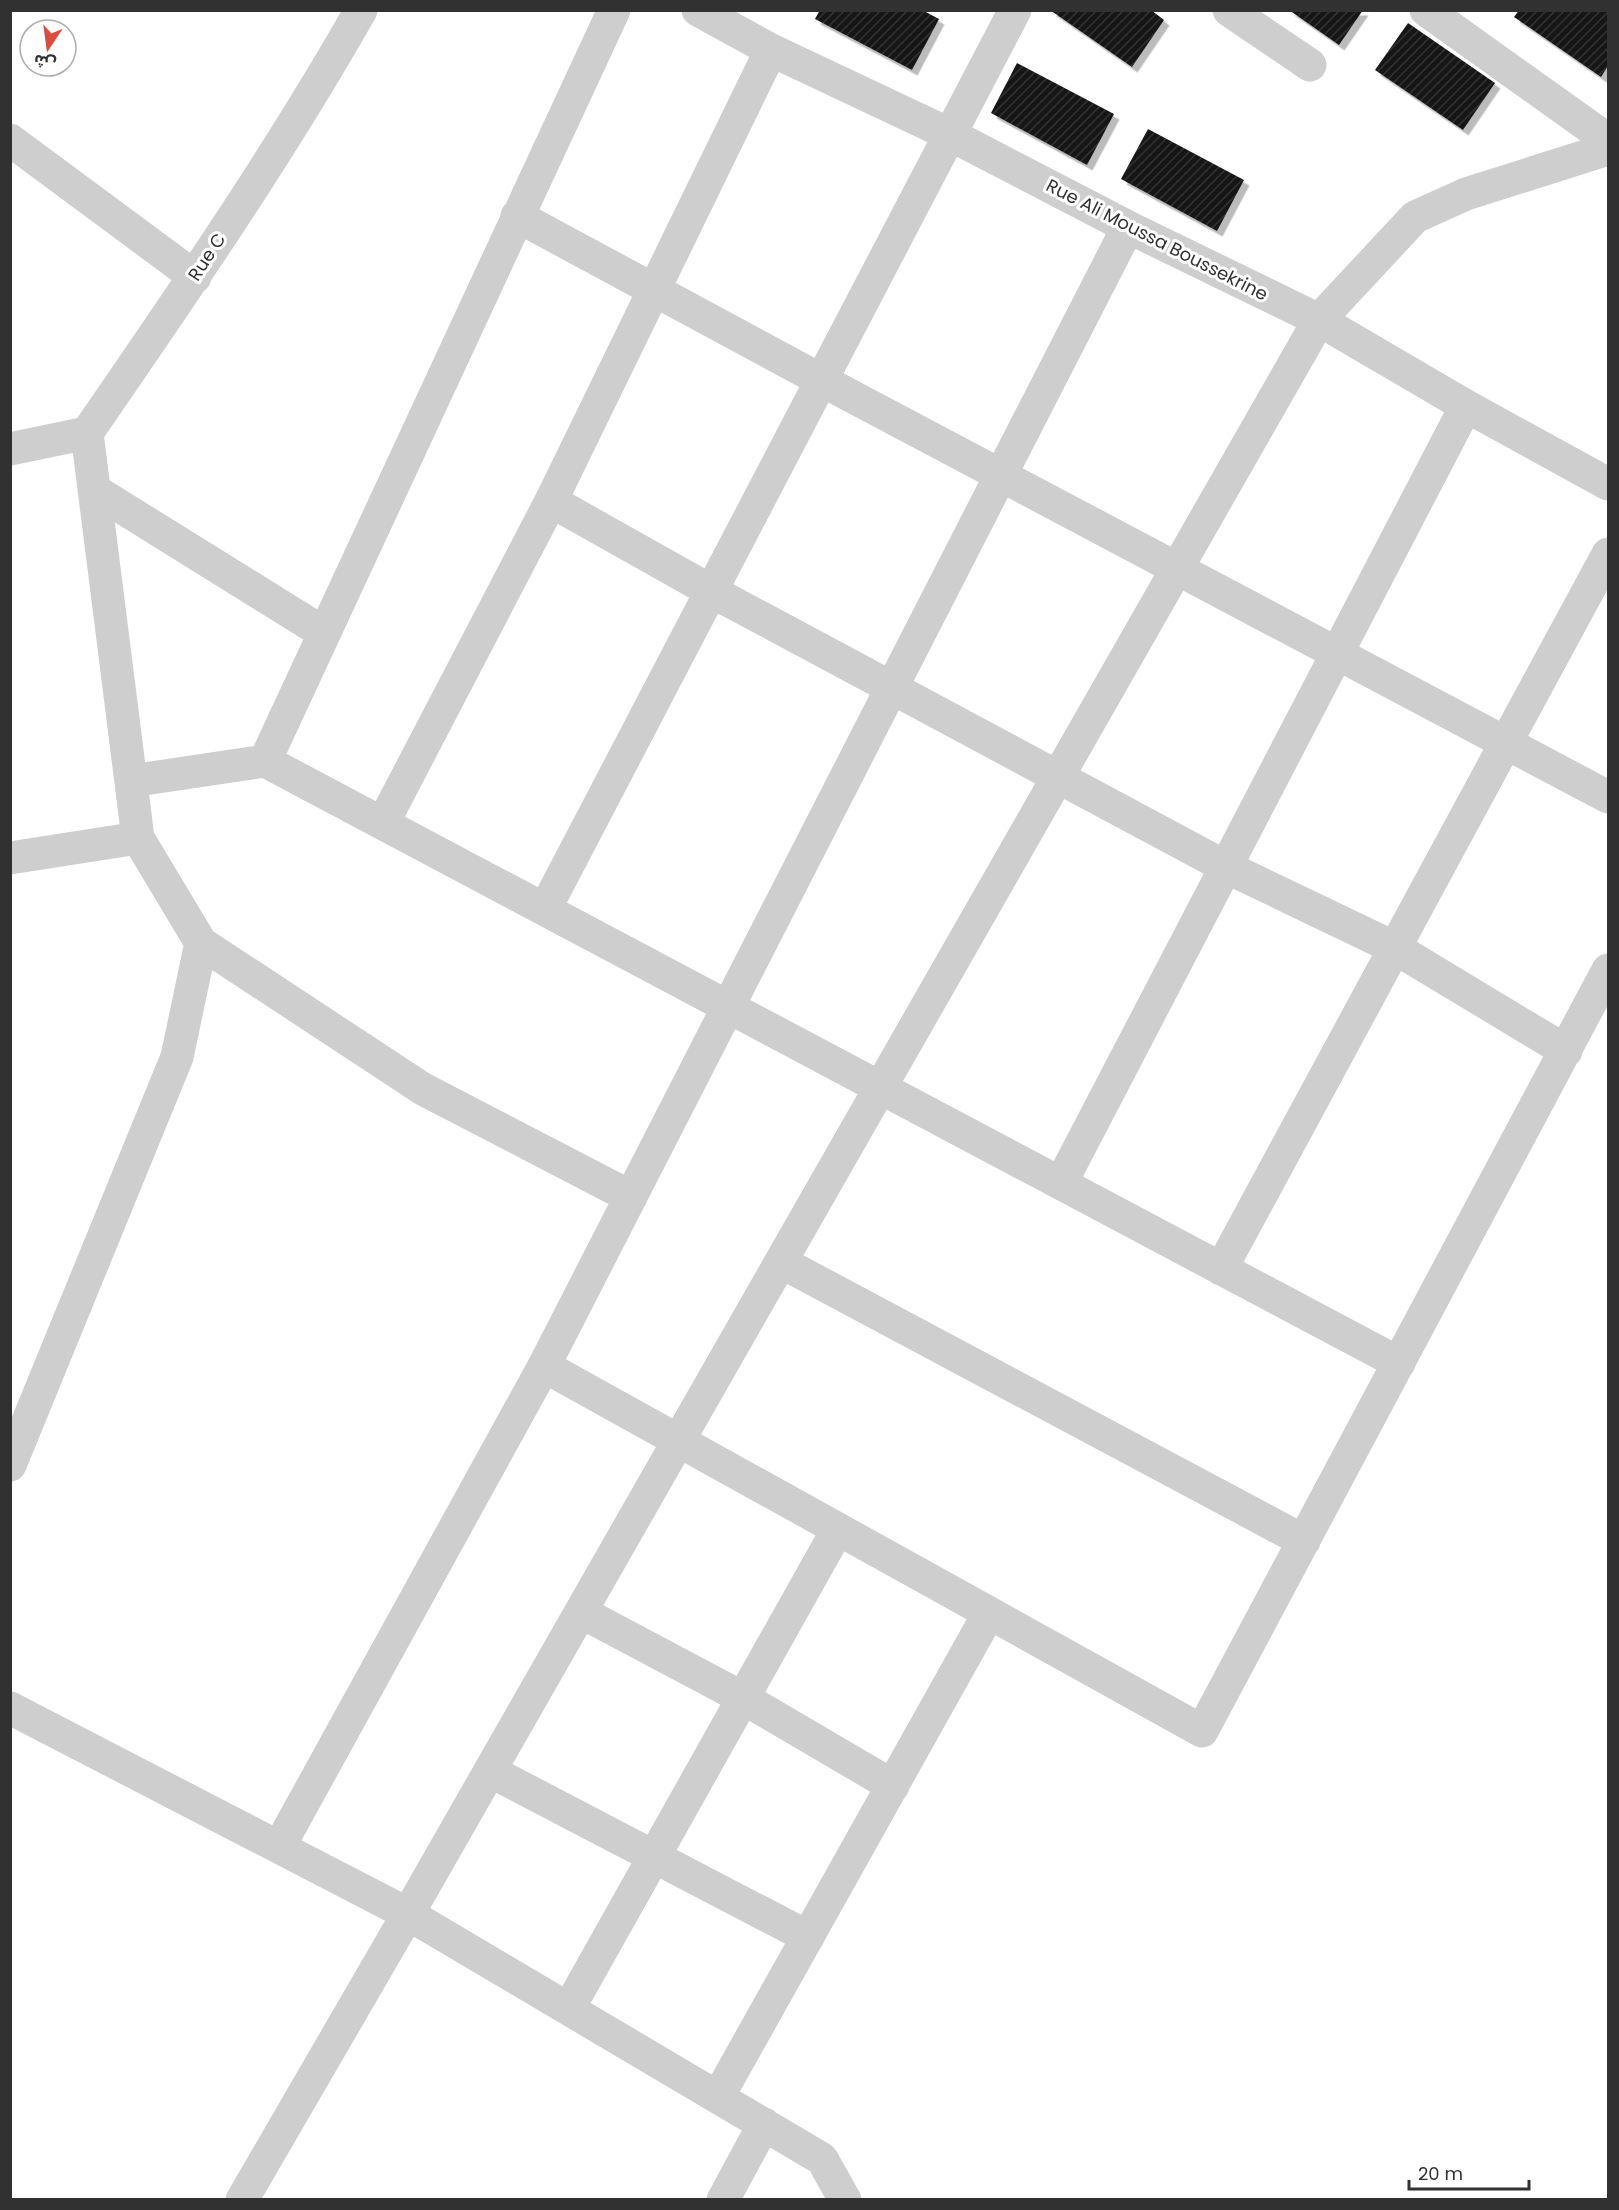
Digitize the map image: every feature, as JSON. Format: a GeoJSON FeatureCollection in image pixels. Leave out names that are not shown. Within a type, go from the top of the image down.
{"type":"FeatureCollection","features":[{"type":"Feature","properties":{"kind":"street","name":"Rue C"},"geometry":{"type":"LineString","coordinates":[[87,433],[195,277],[321,81],[361,10]]}},
{"type":"Feature","properties":{"kind":"street"},"geometry":{"type":"LineString","coordinates":[[265,760],[614,10]]}},
{"type":"Feature","properties":{"kind":"street","name":"Rue Ali Moussa Boussekrine"},"geometry":{"type":"LineString","coordinates":[[698,10],[771,50],[949,134],[1128,227],[1319,320],[1466,406],[1608,484]]}},
{"type":"Feature","properties":{"kind":"street"},"geometry":{"type":"LineString","coordinates":[[545,909],[1015,10]]}},
{"type":"Feature","properties":{"kind":"street"},"geometry":{"type":"LineString","coordinates":[[1229,10],[1310,65]]}},
{"type":"Feature","properties":{"kind":"street"},"geometry":{"type":"LineString","coordinates":[[1426,10],[1608,140]]}},
{"type":"Feature","properties":{"kind":"street"},"geometry":{"type":"LineString","coordinates":[[383,823],[551,501],[771,50]]}},
{"type":"Feature","properties":{"kind":"street"},"geometry":{"type":"LineString","coordinates":[[10,140],[195,277]]}},
{"type":"Feature","properties":{"kind":"street"},"geometry":{"type":"LineString","coordinates":[[242,2199],[490,1771],[1319,320],[1415,217],[1466,194],[1608,149]]}},
{"type":"Feature","properties":{"kind":"street"},"geometry":{"type":"LineString","coordinates":[[518,216],[654,291],[1608,797]]}},
{"type":"Feature","properties":{"kind":"street"},"geometry":{"type":"LineString","coordinates":[[279,1847],[544,1366],[1128,227]]}},
{"type":"Feature","properties":{"kind":"street"},"geometry":{"type":"LineString","coordinates":[[1061,1183],[1466,406]]}},
{"type":"Feature","properties":{"kind":"street"},"geometry":{"type":"LineString","coordinates":[[10,449],[87,433],[138,838],[201,943],[423,1089],[631,1197]]}},
{"type":"Feature","properties":{"kind":"street"},"geometry":{"type":"LineString","coordinates":[[94,490],[324,633]]}},
{"type":"Feature","properties":{"kind":"street"},"geometry":{"type":"LineString","coordinates":[[551,501],[711,591],[1226,867],[1395,948],[1566,1051]]}},
{"type":"Feature","properties":{"kind":"street"},"geometry":{"type":"LineString","coordinates":[[1221,1269],[1608,554]]}},
{"type":"Feature","properties":{"kind":"street"},"geometry":{"type":"LineString","coordinates":[[131,781],[265,760],[1399,1363]]}},
{"type":"Feature","properties":{"kind":"street"},"geometry":{"type":"LineString","coordinates":[[10,858],[138,838]]}},
{"type":"Feature","properties":{"kind":"street"},"geometry":{"type":"LineString","coordinates":[[10,1466],[177,1057],[201,943]]}},
{"type":"Feature","properties":{"kind":"street"},"geometry":{"type":"LineString","coordinates":[[544,1366],[1202,1731],[1608,970]]}},
{"type":"Feature","properties":{"kind":"street"},"geometry":{"type":"LineString","coordinates":[[781,1262],[1304,1541]]}},
{"type":"Feature","properties":{"kind":"street"},"geometry":{"type":"LineString","coordinates":[[569,2008],[838,1529]]}},
{"type":"Feature","properties":{"kind":"street"},"geometry":{"type":"LineString","coordinates":[[581,1612],[743,1698],[893,1786]]}},
{"type":"Feature","properties":{"kind":"street"},"geometry":{"type":"LineString","coordinates":[[718,2097],[989,1613]]}},
{"type":"Feature","properties":{"kind":"street"},"geometry":{"type":"LineString","coordinates":[[10,1708],[408,1914],[569,2008],[822,2159],[845,2199]]}},
{"type":"Feature","properties":{"kind":"street"},"geometry":{"type":"LineString","coordinates":[[490,1771],[808,1937]]}},
{"type":"Feature","properties":{"kind":"street"},"geometry":{"type":"LineString","coordinates":[[723,2199],[764,2124]]}},
{"type":"Feature","properties":{"kind":"building"},"geometry":{"type":"Polygon","coordinates":[[[820,10],[922,10],[939,19],[912,70],[815,19],[820,10]]]}},
{"type":"Feature","properties":{"kind":"building"},"geometry":{"type":"Polygon","coordinates":[[[1050,10],[1151,10],[1164,20],[1132,67],[1050,10]]]}},
{"type":"Feature","properties":{"kind":"building"},"geometry":{"type":"Polygon","coordinates":[[[1289,10],[1363,10],[1339,45],[1289,10]]]}},
{"type":"Feature","properties":{"kind":"building"},"geometry":{"type":"Polygon","coordinates":[[[1519,10],[1606,10],[1608,12],[1608,66],[1601,77],[1514,17],[1519,10]]]}},
{"type":"Feature","properties":{"kind":"building"},"geometry":{"type":"Polygon","coordinates":[[[1408,23],[1495,83],[1463,130],[1375,70],[1408,23]]]}},
{"type":"Feature","properties":{"kind":"building"},"geometry":{"type":"Polygon","coordinates":[[[1017,63],[1114,114],[1087,165],[991,113],[1017,63]]]}},
{"type":"Feature","properties":{"kind":"building"},"geometry":{"type":"Polygon","coordinates":[[[1148,129],[1244,180],[1217,231],[1121,179],[1148,129]]]}}]}
